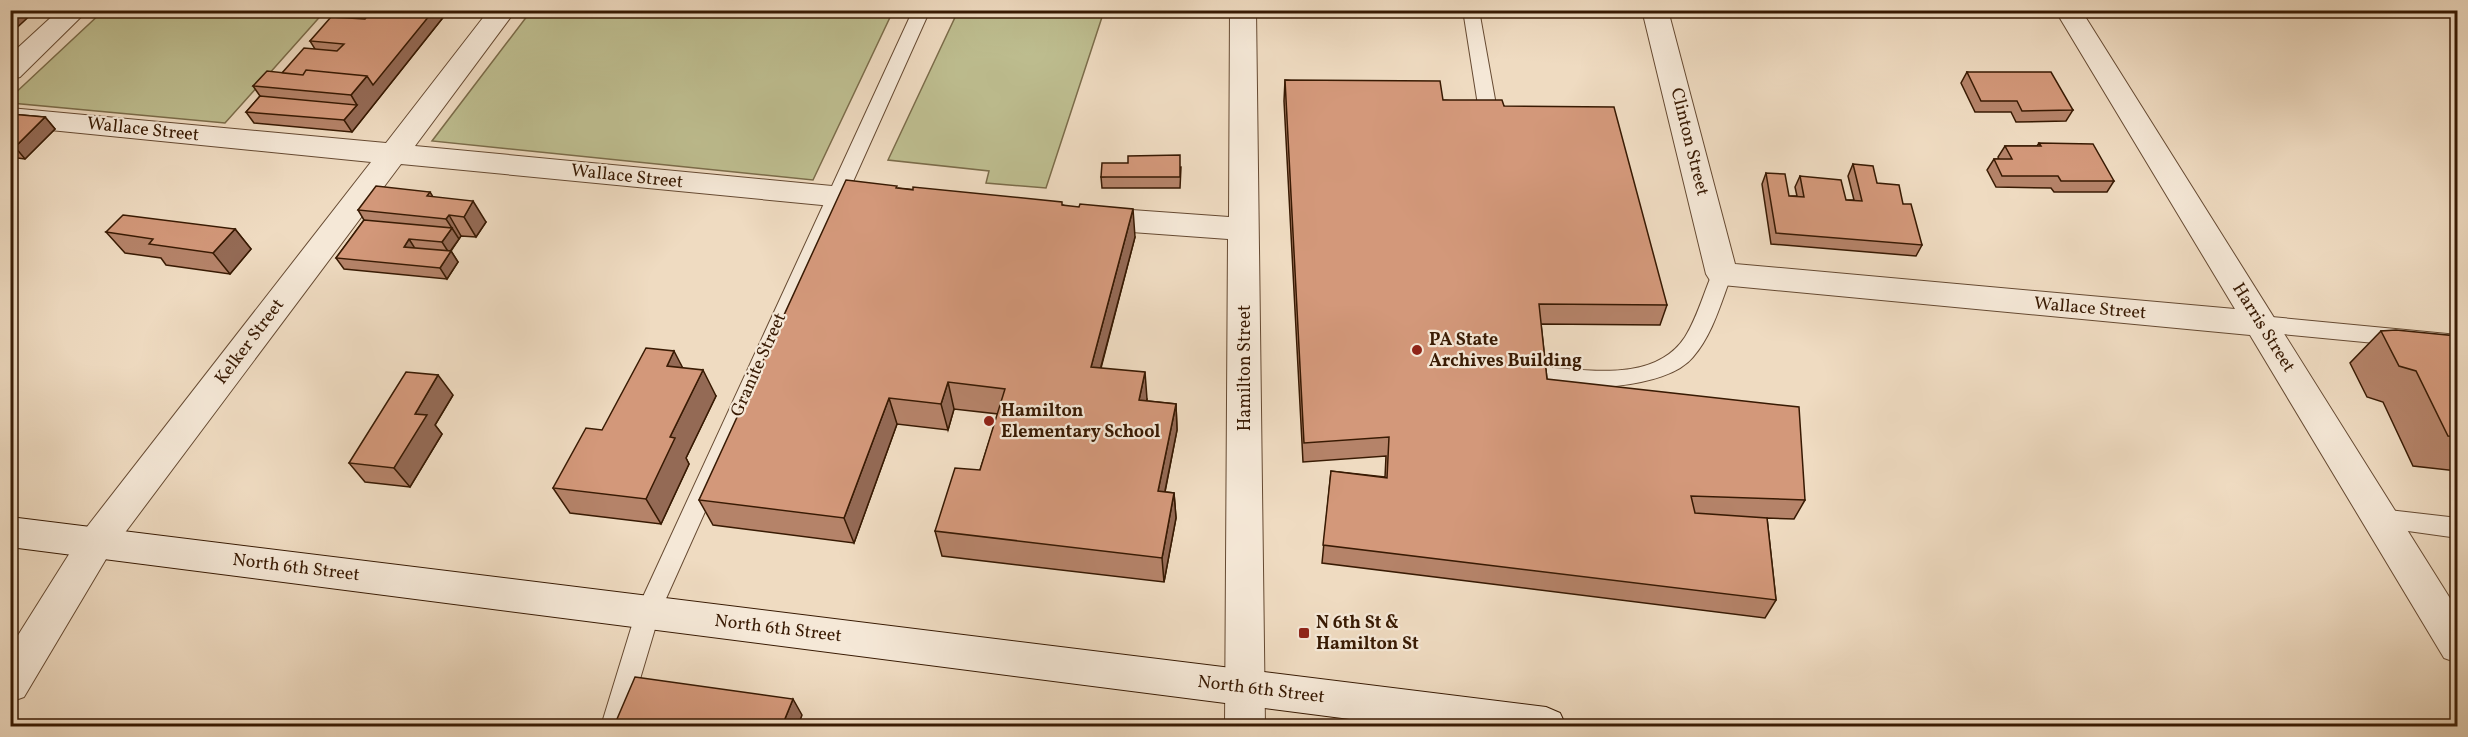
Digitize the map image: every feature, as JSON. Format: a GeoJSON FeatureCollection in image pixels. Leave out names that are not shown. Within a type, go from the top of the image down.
{"type":"FeatureCollection","features":[{"type":"Feature","properties":{"kind":"street"},"geometry":{"type":"LineString","coordinates":[[10,70],[75,10]]}},
{"type":"Feature","properties":{"kind":"street","name":"Kelker Street"},"geometry":{"type":"LineString","coordinates":[[10,684],[96,543],[503,10]]}},
{"type":"Feature","properties":{"kind":"street","name":"Hamilton Street"},"geometry":{"type":"LineString","coordinates":[[1244,10],[1245,726]]}},
{"type":"Feature","properties":{"kind":"street","name":"Clinton Street"},"geometry":{"type":"LineString","coordinates":[[1655,10],[1722,274]]}},
{"type":"Feature","properties":{"kind":"street","name":"Harris Street"},"geometry":{"type":"LineString","coordinates":[[2068,10],[2457,646]]}},
{"type":"Feature","properties":{"kind":"street","name":"Wallace Street"},"geometry":{"type":"LineString","coordinates":[[10,117],[907,203]]}},
{"type":"Feature","properties":{"kind":"street"},"geometry":{"type":"LineString","coordinates":[[1060,216],[1244,229]]}},
{"type":"Feature","properties":{"kind":"street","name":"Wallace Street"},"geometry":{"type":"LineString","coordinates":[[1722,274],[2261,324]]}},
{"type":"Feature","properties":{"kind":"street","name":"North 6th Street"},"geometry":{"type":"LineString","coordinates":[[10,532],[1546,726]]}},
{"type":"Feature","properties":{"kind":"lane","name":"Granite Street"},"geometry":{"type":"LineString","coordinates":[[613,726],[648,612],[922,10]]}},
{"type":"Feature","properties":{"kind":"lane"},"geometry":{"type":"LineString","coordinates":[[1471,10],[1486,105]]}},
{"type":"Feature","properties":{"kind":"lane"},"geometry":{"type":"LineString","coordinates":[[1539,375],[1627,377],[1660,369],[1680,358],[1699,330],[1722,274]]}},
{"type":"Feature","properties":{"kind":"lane","name":"Wallace Street"},"geometry":{"type":"LineString","coordinates":[[2261,324],[2457,343]]}},
{"type":"Feature","properties":{"kind":"lane"},"geometry":{"type":"LineString","coordinates":[[2380,519],[2457,528]]}},
{"type":"Feature","properties":{"kind":"green space"},"geometry":{"type":"Polygon","coordinates":[[[103,11],[325,11],[225,123],[11,103],[11,97],[103,11]]]}},
{"type":"Feature","properties":{"kind":"green space"},"geometry":{"type":"Polygon","coordinates":[[[531,11],[893,11],[813,180],[432,141],[531,11]]]}},
{"type":"Feature","properties":{"kind":"green space"},"geometry":{"type":"Polygon","coordinates":[[[958,11],[1104,11],[1046,188],[986,183],[989,171],[888,160],[958,11]]]}},
{"type":"Feature","properties":{"kind":"building"},"geometry":{"type":"Polygon","coordinates":[[[350,10],[434,10],[373,85],[367,76],[306,70],[303,75],[282,73],[304,48],[337,51],[344,44],[310,41],[331,17],[365,19],[371,12],[350,10]]]}},
{"type":"Feature","properties":{"kind":"building"},"geometry":{"type":"Polygon","coordinates":[[[306,70],[367,76],[351,95],[253,86],[267,71],[303,75],[306,70]]]}},
{"type":"Feature","properties":{"kind":"building"},"geometry":{"type":"Polygon","coordinates":[[[1967,72],[2051,72],[2073,110],[2022,111],[2017,101],[1981,101],[1967,72]]]}},
{"type":"Feature","properties":{"kind":"building","name":"PA State Archives Building"},"geometry":{"type":"Polygon","coordinates":[[[1285,80],[1440,81],[1443,100],[1502,100],[1504,106],[1614,107],[1667,305],[1539,304],[1547,379],[1799,407],[1805,500],[1691,496],[1695,513],[1767,518],[1776,600],[1323,545],[1331,471],[1387,478],[1389,437],[1304,443],[1285,80]]]}},
{"type":"Feature","properties":{"kind":"building"},"geometry":{"type":"Polygon","coordinates":[[[260,96],[357,105],[344,120],[246,112],[260,96]]]}},
{"type":"Feature","properties":{"kind":"building"},"geometry":{"type":"Polygon","coordinates":[[[10,114],[45,117],[15,147],[10,147],[10,114]]]}},
{"type":"Feature","properties":{"kind":"building"},"geometry":{"type":"Polygon","coordinates":[[[2039,143],[2093,144],[2114,181],[2061,181],[2058,176],[2002,176],[1994,159],[2012,159],[2005,146],[2041,146],[2039,143]]]}},
{"type":"Feature","properties":{"kind":"building"},"geometry":{"type":"Polygon","coordinates":[[[1180,155],[1180,177],[1101,177],[1102,163],[1128,163],[1128,156],[1180,155]]]}},
{"type":"Feature","properties":{"kind":"building"},"geometry":{"type":"Polygon","coordinates":[[[1853,164],[1873,166],[1877,183],[1899,185],[1903,204],[1911,204],[1922,245],[1776,233],[1766,173],[1785,174],[1789,196],[1804,197],[1800,176],[1841,180],[1846,200],[1862,201],[1853,164]]]}},
{"type":"Feature","properties":{"kind":"building"},"geometry":{"type":"Polygon","coordinates":[[[846,180],[913,190],[913,187],[1062,202],[1062,205],[1079,207],[1080,204],[1133,209],[1091,367],[1145,372],[1139,400],[1176,404],[1158,491],[1174,493],[1162,558],[935,531],[955,468],[980,470],[1005,389],[948,382],[941,404],[889,398],[844,518],[699,500],[846,180]]]}},
{"type":"Feature","properties":{"kind":"building"},"geometry":{"type":"Polygon","coordinates":[[[376,186],[430,192],[427,196],[473,201],[464,217],[449,215],[446,219],[358,210],[376,186]]]}},
{"type":"Feature","properties":{"kind":"building"},"geometry":{"type":"Polygon","coordinates":[[[123,215],[235,229],[213,253],[149,244],[153,239],[106,232],[123,215]]]}},
{"type":"Feature","properties":{"kind":"building"},"geometry":{"type":"Polygon","coordinates":[[[364,220],[452,228],[442,242],[409,239],[404,247],[451,251],[440,268],[336,258],[364,220]]]}},
{"type":"Feature","properties":{"kind":"building"},"geometry":{"type":"Polygon","coordinates":[[[2396,330],[2457,336],[2457,437],[2448,436],[2416,371],[2399,366],[2381,331],[2396,330]]]}},
{"type":"Feature","properties":{"kind":"building"},"geometry":{"type":"Polygon","coordinates":[[[646,348],[674,351],[667,366],[703,370],[670,437],[675,438],[646,499],[553,488],[586,428],[602,430],[646,348]]]}},
{"type":"Feature","properties":{"kind":"building"},"geometry":{"type":"Polygon","coordinates":[[[406,372],[438,375],[415,414],[427,415],[394,468],[349,463],[406,372]]]}},
{"type":"Feature","properties":{"kind":"building"},"geometry":{"type":"Polygon","coordinates":[[[635,677],[793,699],[782,726],[614,726],[635,677]]]}},
{"type":"Feature","properties":{"kind":"place","name":"PA State Archives Building"},"geometry":{"type":"Point","coordinates":[1417,350]}},
{"type":"Feature","properties":{"kind":"place","name":"Hamilton Elementary School"},"geometry":{"type":"Point","coordinates":[989,421]}},
{"type":"Feature","properties":{"kind":"place","name":"N 6th St & Hamilton St"},"geometry":{"type":"Point","coordinates":[1304,633]}}]}
